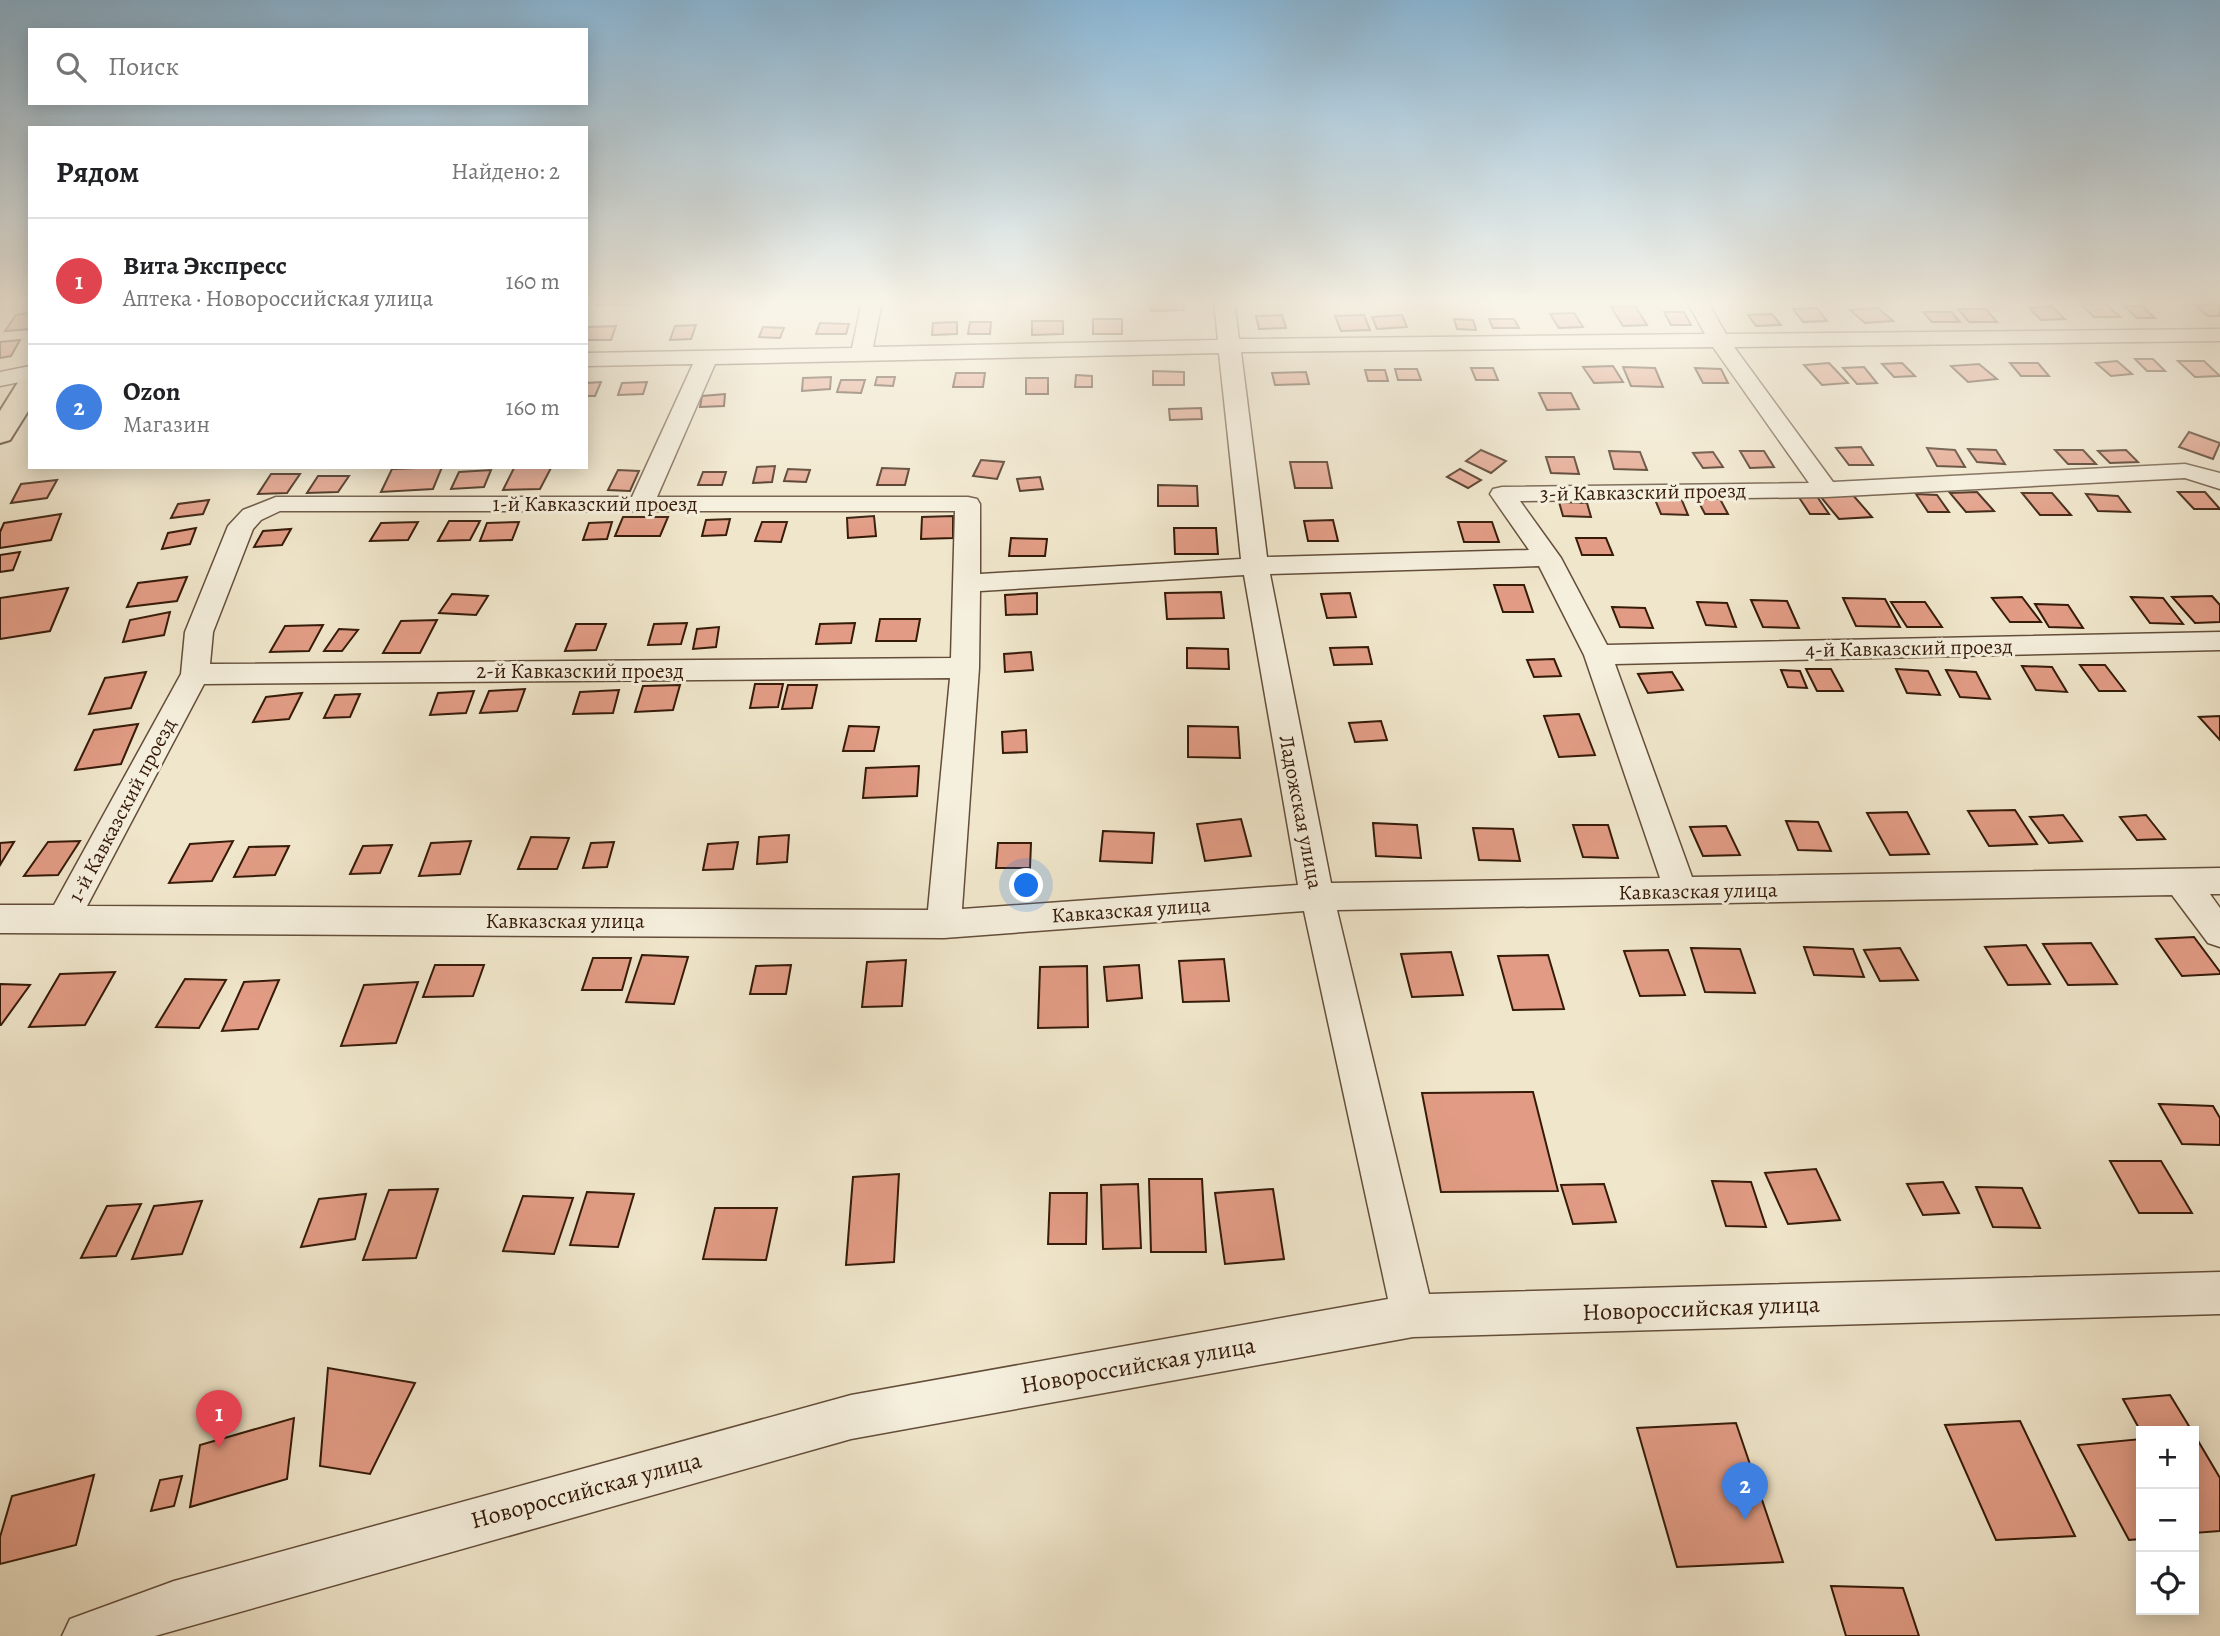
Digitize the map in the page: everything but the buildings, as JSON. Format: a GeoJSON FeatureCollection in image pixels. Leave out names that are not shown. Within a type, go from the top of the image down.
{"type":"FeatureCollection","features":[{"type":"Feature","properties":{"kind":"main road"},"geometry":{"type":"LineString","coordinates":[[0,434],[28,389]]}},
{"type":"Feature","properties":{"kind":"street"},"geometry":{"type":"LineString","coordinates":[[641,504],[698,377]]}},
{"type":"Feature","properties":{"kind":"street","name":"Ладожская улица"},"geometry":{"type":"LineString","coordinates":[[1234,377],[1255,566],[1317,897],[1412,1316]]}},
{"type":"Feature","properties":{"kind":"street"},"geometry":{"type":"LineString","coordinates":[[1745,377],[1826,490]]}},
{"type":"Feature","properties":{"kind":"street","name":"3-й Кавказский проезд"},"geometry":{"type":"LineString","coordinates":[[1681,892],[1598,655],[1548,558],[1502,494],[1826,490],[2185,471],[2220,482]]}},
{"type":"Feature","properties":{"kind":"street","name":"1-й Кавказский проезд"},"geometry":{"type":"LineString","coordinates":[[64,918],[195,674],[199,632],[241,526],[252,515],[275,504],[968,504],[965,668],[944,924]]}},
{"type":"Feature","properties":{"kind":"street"},"geometry":{"type":"LineString","coordinates":[[967,583],[1255,566],[1548,558]]}},
{"type":"Feature","properties":{"kind":"street","name":"4-й Кавказский проезд"},"geometry":{"type":"LineString","coordinates":[[1598,655],[2220,641]]}},
{"type":"Feature","properties":{"kind":"street","name":"2-й Кавказский проезд"},"geometry":{"type":"LineString","coordinates":[[195,674],[965,668]]}},
{"type":"Feature","properties":{"kind":"street","name":"Кавказская улица"},"geometry":{"type":"LineString","coordinates":[[0,919],[944,924],[1317,897],[2220,881]]}},
{"type":"Feature","properties":{"kind":"street"},"geometry":{"type":"LineString","coordinates":[[2180,882],[2220,933]]}},
{"type":"Feature","properties":{"kind":"street","name":"Новороссийская улица"},"geometry":{"type":"LineString","coordinates":[[87,1636],[174,1605],[851,1417],[1412,1316],[2220,1293]]}},
{"type":"Feature","properties":{"kind":"place","name":"Вита Экспресс"},"geometry":{"type":"Point","coordinates":[219,1448]}},
{"type":"Feature","properties":{"kind":"place","name":"Ozon"},"geometry":{"type":"Point","coordinates":[1745,1520]}}]}
